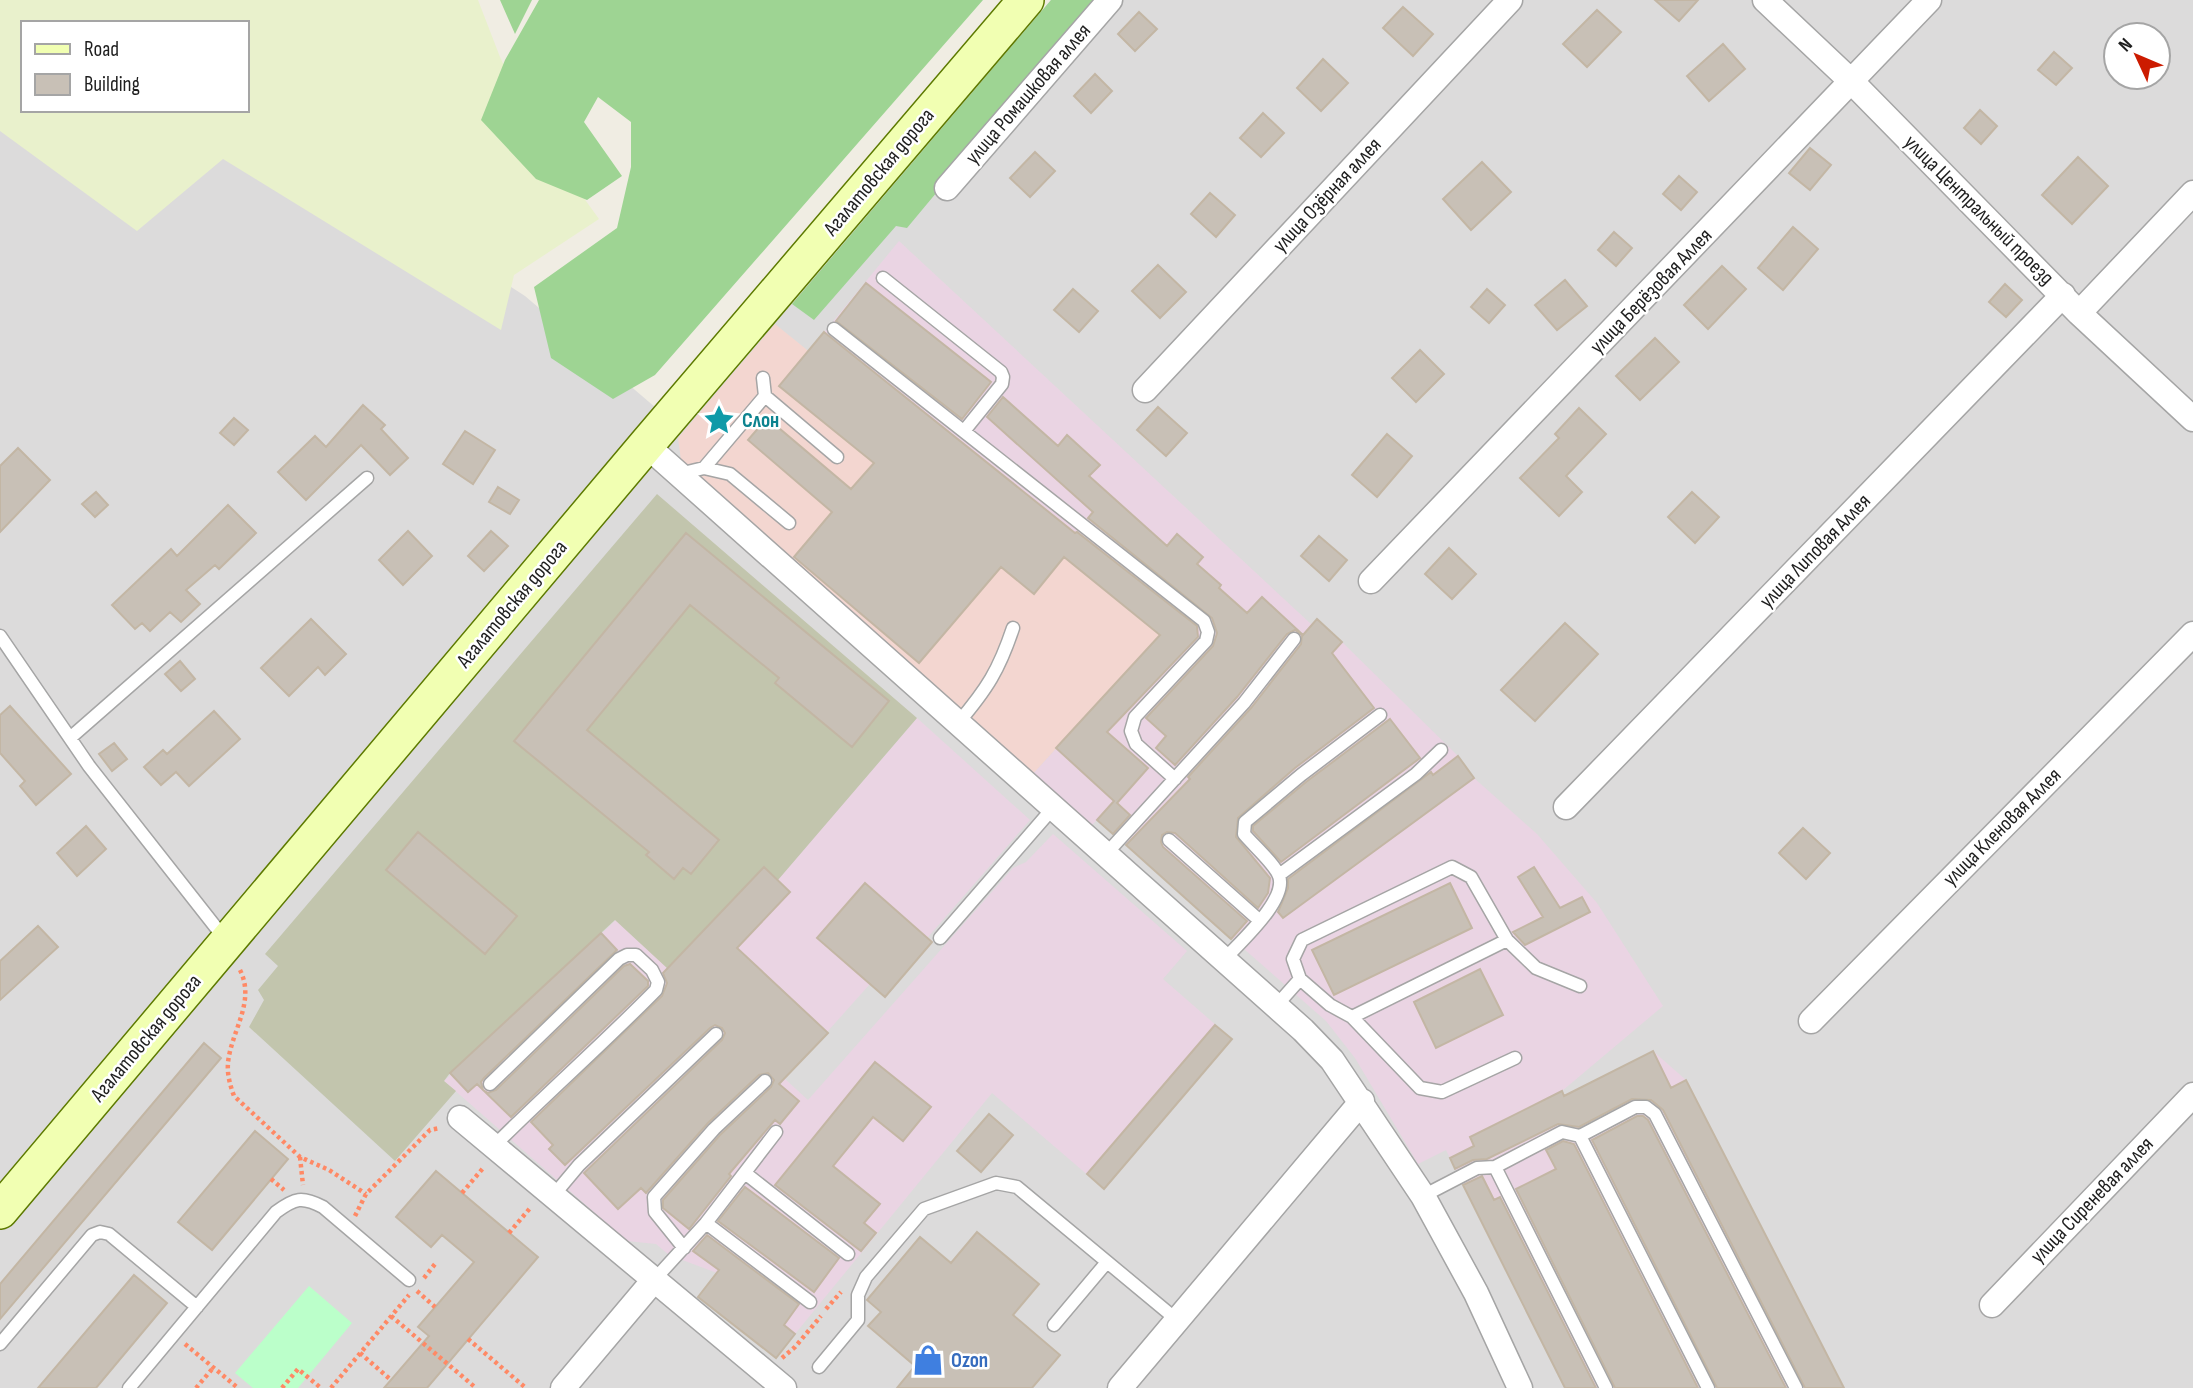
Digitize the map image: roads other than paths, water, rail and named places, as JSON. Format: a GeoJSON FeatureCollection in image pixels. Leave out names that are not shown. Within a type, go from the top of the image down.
{"type":"FeatureCollection","features":[{"type":"Feature","properties":{"kind":"main road","name":"Агалатовская дорога"},"geometry":{"type":"LineString","coordinates":[[0,1211],[646,444],[1026,0]]}},
{"type":"Feature","properties":{"kind":"street","name":"улица Ромашковая аллея"},"geometry":{"type":"LineString","coordinates":[[947,188],[1110,0]]}},
{"type":"Feature","properties":{"kind":"street","name":"улица Озёрная аллея"},"geometry":{"type":"LineString","coordinates":[[1145,390],[1510,0]]}},
{"type":"Feature","properties":{"kind":"street","name":"улица Центральный проезд"},"geometry":{"type":"LineString","coordinates":[[1765,0],[1852,82],[2071,304],[2193,419]]}},
{"type":"Feature","properties":{"kind":"street","name":"улица Берёзовая Аллея"},"geometry":{"type":"LineString","coordinates":[[1371,582],[1929,0]]}},
{"type":"Feature","properties":{"kind":"street","name":"улица Липовая Аллея"},"geometry":{"type":"LineString","coordinates":[[1566,807],[2071,304],[2193,193]]}},
{"type":"Feature","properties":{"kind":"street"},"geometry":{"type":"LineString","coordinates":[[646,444],[1276,1006],[1332,1060],[1362,1101],[1423,1196],[1476,1293],[1520,1388]]}},
{"type":"Feature","properties":{"kind":"street","name":"улица Кленовая Аллея"},"geometry":{"type":"LineString","coordinates":[[1811,1021],[2193,634]]}},
{"type":"Feature","properties":{"kind":"street","name":"улица Сиреневая аллея"},"geometry":{"type":"LineString","coordinates":[[1992,1305],[2193,1095]]}},
{"type":"Feature","properties":{"kind":"street"},"geometry":{"type":"LineString","coordinates":[[1120,1388],[1362,1101]]}},
{"type":"Feature","properties":{"kind":"street"},"geometry":{"type":"LineString","coordinates":[[460,1118],[491,1154],[654,1280],[775,1380]]}},
{"type":"Feature","properties":{"kind":"street"},"geometry":{"type":"LineString","coordinates":[[564,1388],[654,1280]]}},
{"type":"Feature","properties":{"kind":"lane"},"geometry":{"type":"LineString","coordinates":[[883,278],[1003,377],[1002,384],[964,431]]}},
{"type":"Feature","properties":{"kind":"lane"},"geometry":{"type":"LineString","coordinates":[[834,329],[1203,621],[1208,632],[1206,641],[1135,717],[1131,731],[1136,744],[1175,779]]}},
{"type":"Feature","properties":{"kind":"lane"},"geometry":{"type":"LineString","coordinates":[[763,378],[765,396],[837,457]]}},
{"type":"Feature","properties":{"kind":"lane"},"geometry":{"type":"LineString","coordinates":[[705,468],[765,396]]}},
{"type":"Feature","properties":{"kind":"lane"},"geometry":{"type":"LineString","coordinates":[[679,474],[705,468],[730,474],[789,523]]}},
{"type":"Feature","properties":{"kind":"lane"},"geometry":{"type":"LineString","coordinates":[[70,738],[367,478]]}},
{"type":"Feature","properties":{"kind":"lane"},"geometry":{"type":"LineString","coordinates":[[958,723],[981,697],[1001,663],[1013,628]]}},
{"type":"Feature","properties":{"kind":"lane"},"geometry":{"type":"LineString","coordinates":[[0,636],[98,778],[227,942]]}},
{"type":"Feature","properties":{"kind":"lane"},"geometry":{"type":"LineString","coordinates":[[1105,854],[1244,704],[1294,639]]}},
{"type":"Feature","properties":{"kind":"lane"},"geometry":{"type":"LineString","coordinates":[[1224,960],[1274,904],[1281,889],[1279,875],[1244,834],[1245,822],[1380,715]]}},
{"type":"Feature","properties":{"kind":"lane"},"geometry":{"type":"LineString","coordinates":[[1279,875],[1416,774],[1441,750]]}},
{"type":"Feature","properties":{"kind":"lane"},"geometry":{"type":"LineString","coordinates":[[940,938],[1053,808]]}},
{"type":"Feature","properties":{"kind":"lane"},"geometry":{"type":"LineString","coordinates":[[1169,840],[1259,920]]}},
{"type":"Feature","properties":{"kind":"lane"},"geometry":{"type":"LineString","coordinates":[[1515,1058],[1442,1092],[1420,1088],[1352,1017],[1330,1005],[1300,979],[1293,959],[1302,940],[1452,867],[1471,877],[1507,940],[1536,968],[1580,986]]}},
{"type":"Feature","properties":{"kind":"lane"},"geometry":{"type":"LineString","coordinates":[[1352,1017],[1507,940]]}},
{"type":"Feature","properties":{"kind":"lane"},"geometry":{"type":"LineString","coordinates":[[490,1084],[619,959],[636,954],[652,970],[658,982],[656,990],[603,1044],[559,1081],[491,1154]]}},
{"type":"Feature","properties":{"kind":"lane"},"geometry":{"type":"LineString","coordinates":[[1276,1006],[1300,979]]}},
{"type":"Feature","properties":{"kind":"lane"},"geometry":{"type":"LineString","coordinates":[[545,1198],[716,1034]]}},
{"type":"Feature","properties":{"kind":"lane"},"geometry":{"type":"LineString","coordinates":[[684,1248],[656,1212],[654,1198],[714,1129],[765,1081]]}},
{"type":"Feature","properties":{"kind":"lane"},"geometry":{"type":"LineString","coordinates":[[1423,1196],[1477,1168],[1495,1167],[1562,1132],[1580,1136],[1635,1107],[1646,1107],[1655,1114],[1796,1388]]}},
{"type":"Feature","properties":{"kind":"lane"},"geometry":{"type":"LineString","coordinates":[[654,1280],[706,1223],[776,1132]]}},
{"type":"Feature","properties":{"kind":"lane"},"geometry":{"type":"LineString","coordinates":[[1580,1136],[1708,1388]]}},
{"type":"Feature","properties":{"kind":"lane"},"geometry":{"type":"LineString","coordinates":[[1495,1167],[1606,1388]]}},
{"type":"Feature","properties":{"kind":"lane"},"geometry":{"type":"LineString","coordinates":[[745,1173],[848,1254]]}},
{"type":"Feature","properties":{"kind":"lane"},"geometry":{"type":"LineString","coordinates":[[819,1367],[858,1320],[858,1295],[866,1277],[924,1209],[996,1183],[1017,1186],[1177,1320]]}},
{"type":"Feature","properties":{"kind":"lane"},"geometry":{"type":"LineString","coordinates":[[129,1388],[276,1213],[290,1201],[308,1199],[323,1207],[412,1284]]}},
{"type":"Feature","properties":{"kind":"lane"},"geometry":{"type":"LineString","coordinates":[[706,1223],[810,1302]]}},
{"type":"Feature","properties":{"kind":"lane"},"geometry":{"type":"LineString","coordinates":[[0,1344],[92,1235],[100,1232],[109,1234],[197,1307]]}},
{"type":"Feature","properties":{"kind":"lane"},"geometry":{"type":"LineString","coordinates":[[1054,1325],[1107,1262]]}},
{"type":"Feature","properties":{"kind":"place","name":"Слон"},"geometry":{"type":"Point","coordinates":[719,420]}},
{"type":"Feature","properties":{"kind":"place","name":"Ozon"},"geometry":{"type":"Point","coordinates":[928,1360]}}]}
